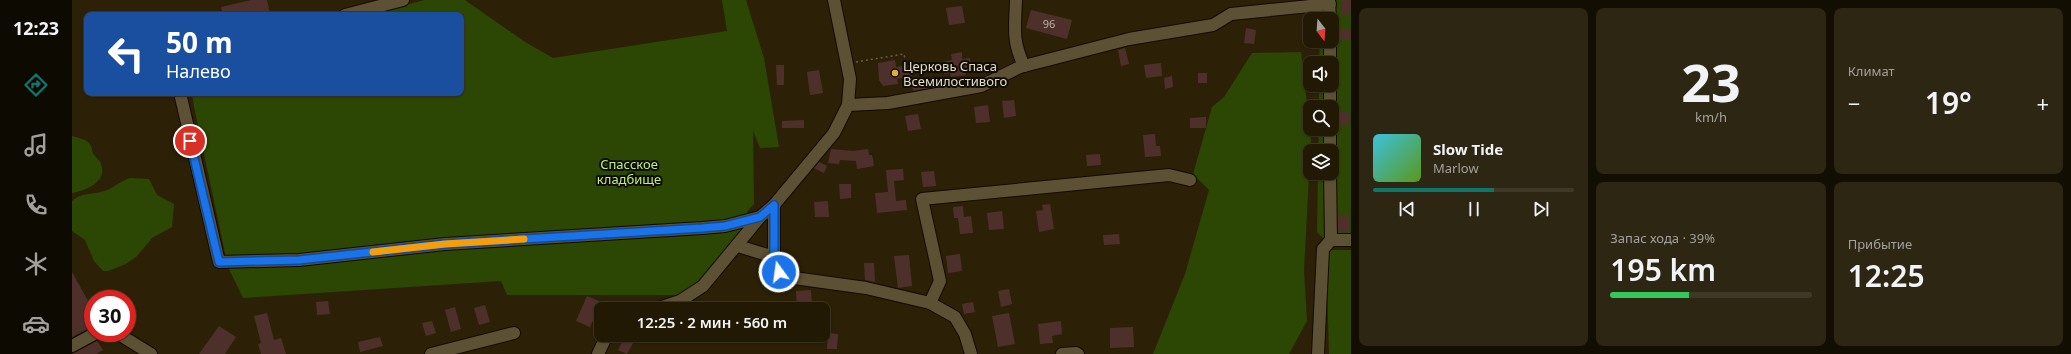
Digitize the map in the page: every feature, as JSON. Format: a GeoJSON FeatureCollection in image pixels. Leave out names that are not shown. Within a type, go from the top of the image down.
{"type":"FeatureCollection","features":[{"type":"Feature","properties":{"kind":"street"},"geometry":{"type":"LineString","coordinates":[[357,12],[403,0]]}},
{"type":"Feature","properties":{"kind":"street"},"geometry":{"type":"LineString","coordinates":[[680,302],[703,286],[738,246],[760,217],[774,205],[834,132],[848,105],[850,79],[834,0]]}},
{"type":"Feature","properties":{"kind":"street"},"geometry":{"type":"LineString","coordinates":[[1016,0],[1014,39],[1016,49],[1024,66]]}},
{"type":"Feature","properties":{"kind":"street"},"geometry":{"type":"LineString","coordinates":[[848,105],[888,103],[981,86],[1024,66],[1128,39],[1213,25],[1231,14],[1330,2]]}},
{"type":"Feature","properties":{"kind":"street"},"geometry":{"type":"LineString","coordinates":[[181,96],[219,262],[299,260],[445,244],[702,228],[725,226],[760,217]]}},
{"type":"Feature","properties":{"kind":"street"},"geometry":{"type":"LineString","coordinates":[[930,303],[940,281],[922,199],[1169,175],[1190,180]]}},
{"type":"Feature","properties":{"kind":"street"},"geometry":{"type":"LineString","coordinates":[[1318,354],[1323,250],[1331,240],[1330,180]]}},
{"type":"Feature","properties":{"kind":"street"},"geometry":{"type":"LineString","coordinates":[[774,205],[774,257],[779,272],[794,278],[866,288],[930,303],[955,317],[965,334],[972,354]]}},
{"type":"Feature","properties":{"kind":"street"},"geometry":{"type":"LineString","coordinates":[[1331,240],[1351,240]]}},
{"type":"Feature","properties":{"kind":"street"},"geometry":{"type":"LineString","coordinates":[[738,246],[774,257]]}},
{"type":"Feature","properties":{"kind":"street"},"geometry":{"type":"LineString","coordinates":[[431,354],[514,333]]}},
{"type":"Feature","properties":{"kind":"street"},"geometry":{"type":"LineString","coordinates":[[72,346],[84,340]]}},
{"type":"Feature","properties":{"kind":"street"},"geometry":{"type":"LineString","coordinates":[[132,342],[151,354]]}},
{"type":"Feature","properties":{"kind":"street"},"geometry":{"type":"LineString","coordinates":[[598,354],[604,342]]}},
{"type":"Feature","properties":{"kind":"street"},"geometry":{"type":"LineString","coordinates":[[1062,354],[1076,352],[1078,354]]}},
{"type":"Feature","properties":{"kind":"path"},"geometry":{"type":"LineString","coordinates":[[846,63],[904,54],[906,65]]}},
{"type":"Feature","properties":{"kind":"green space","name":"Спасское кладбище"},"geometry":{"type":"Polygon","coordinates":[[[424,0],[465,0],[525,42],[553,58],[727,31],[722,0],[746,0],[764,58],[779,147],[760,148],[753,131],[754,204],[747,212],[747,226],[717,268],[680,295],[507,295],[501,281],[243,298],[228,267],[192,96],[464,96],[464,12],[381,12],[424,0]]]}},
{"type":"Feature","properties":{"kind":"green space"},"geometry":{"type":"Polygon","coordinates":[[[1320,0],[1351,0],[1351,244],[1329,244],[1317,232],[1318,180],[1339,180],[1339,144],[1318,144],[1319,136],[1339,136],[1339,100],[1319,100],[1319,92],[1339,92],[1339,56],[1319,56],[1320,48],[1339,48],[1339,12],[1320,12],[1320,0]]]}},
{"type":"Feature","properties":{"kind":"green space"},"geometry":{"type":"Polygon","coordinates":[[[1301,52],[1303,92],[1306,92],[1307,100],[1303,100],[1303,136],[1311,136],[1311,138],[1311,144],[1303,144],[1303,180],[1309,180],[1304,270],[1307,321],[1289,354],[1153,354],[1185,274],[1209,190],[1193,174],[1212,107],[1224,97],[1252,53],[1301,52]]]}},
{"type":"Feature","properties":{"kind":"green space"},"geometry":{"type":"Polygon","coordinates":[[[72,136],[83,139],[90,144],[93,154],[100,163],[102,170],[98,181],[89,188],[72,193],[72,136]]]}},
{"type":"Feature","properties":{"kind":"green space"},"geometry":{"type":"Polygon","coordinates":[[[130,178],[149,179],[157,195],[174,204],[172,227],[152,238],[137,256],[126,264],[108,271],[103,271],[94,261],[85,240],[72,231],[72,201],[79,196],[108,190],[130,178]]]}},
{"type":"Feature","properties":{"kind":"green space"},"geometry":{"type":"Polygon","coordinates":[[[1326,250],[1351,250],[1351,354],[1329,354],[1326,250]]]}},
{"type":"Feature","properties":{"kind":"building"},"geometry":{"type":"Polygon","coordinates":[[[251,0],[267,0],[270,12],[222,12],[221,7],[251,0]]]}},
{"type":"Feature","properties":{"kind":"building"},"geometry":{"type":"Polygon","coordinates":[[[1342,0],[1351,0],[1351,14],[1342,15],[1342,0]]]}},
{"type":"Feature","properties":{"kind":"building"},"geometry":{"type":"Polygon","coordinates":[[[962,6],[965,23],[949,25],[946,8],[962,6]]]}},
{"type":"Feature","properties":{"kind":"building"},"geometry":{"type":"Polygon","coordinates":[[[1031,10],[1072,20],[1067,39],[1026,28],[1031,10]]]}},
{"type":"Feature","properties":{"kind":"building"},"geometry":{"type":"Polygon","coordinates":[[[1246,28],[1256,30],[1254,44],[1244,43],[1246,28]]]}},
{"type":"Feature","properties":{"kind":"building"},"geometry":{"type":"Polygon","coordinates":[[[1339,30],[1351,30],[1351,40],[1339,40],[1339,30]]]}},
{"type":"Feature","properties":{"kind":"building"},"geometry":{"type":"Polygon","coordinates":[[[1125,48],[1129,64],[1121,66],[1118,50],[1125,48]]]}},
{"type":"Feature","properties":{"kind":"building"},"geometry":{"type":"Polygon","coordinates":[[[962,52],[962,59],[970,58],[971,69],[965,71],[966,75],[951,77],[950,73],[944,74],[942,62],[952,60],[951,54],[962,52]]]}},
{"type":"Feature","properties":{"kind":"building","name":"Церковь Спаса Всемилостивого"},"geometry":{"type":"Polygon","coordinates":[[[895,60],[896,67],[910,65],[912,76],[897,79],[898,84],[883,86],[879,80],[878,63],[895,60]]]}},
{"type":"Feature","properties":{"kind":"building"},"geometry":{"type":"Polygon","coordinates":[[[1161,63],[1162,76],[1146,78],[1144,65],[1161,63]]]}},
{"type":"Feature","properties":{"kind":"building"},"geometry":{"type":"Polygon","coordinates":[[[776,65],[784,65],[784,85],[777,85],[776,65]]]}},
{"type":"Feature","properties":{"kind":"building"},"geometry":{"type":"Polygon","coordinates":[[[819,70],[823,93],[810,95],[807,72],[819,70]]]}},
{"type":"Feature","properties":{"kind":"building"},"geometry":{"type":"Polygon","coordinates":[[[1198,73],[1207,73],[1207,83],[1198,83],[1198,73]]]}},
{"type":"Feature","properties":{"kind":"building"},"geometry":{"type":"Polygon","coordinates":[[[1172,76],[1173,87],[1165,89],[1164,78],[1172,76]]]}},
{"type":"Feature","properties":{"kind":"building"},"geometry":{"type":"Polygon","coordinates":[[[935,81],[936,87],[913,91],[912,85],[935,81]]]}},
{"type":"Feature","properties":{"kind":"building"},"geometry":{"type":"Polygon","coordinates":[[[1014,100],[1016,116],[1004,118],[1002,101],[1014,100]]]}},
{"type":"Feature","properties":{"kind":"building"},"geometry":{"type":"Polygon","coordinates":[[[988,105],[990,122],[976,123],[974,107],[988,105]]]}},
{"type":"Feature","properties":{"kind":"building"},"geometry":{"type":"Polygon","coordinates":[[[1339,112],[1349,112],[1349,126],[1339,126],[1339,112]]]}},
{"type":"Feature","properties":{"kind":"building"},"geometry":{"type":"Polygon","coordinates":[[[918,114],[921,129],[908,131],[905,116],[918,114]]]}},
{"type":"Feature","properties":{"kind":"building"},"geometry":{"type":"Polygon","coordinates":[[[1206,117],[1206,128],[1190,128],[1190,118],[1206,117]]]}},
{"type":"Feature","properties":{"kind":"building"},"geometry":{"type":"Polygon","coordinates":[[[804,120],[804,128],[782,128],[782,121],[804,120]]]}},
{"type":"Feature","properties":{"kind":"building"},"geometry":{"type":"Polygon","coordinates":[[[1155,134],[1156,146],[1160,146],[1161,156],[1145,157],[1143,135],[1155,134]]]}},
{"type":"Feature","properties":{"kind":"building"},"geometry":{"type":"Polygon","coordinates":[[[831,149],[853,151],[868,149],[869,155],[872,155],[874,166],[857,169],[856,161],[840,160],[839,164],[828,163],[831,149]]]}},
{"type":"Feature","properties":{"kind":"building"},"geometry":{"type":"Polygon","coordinates":[[[1100,154],[1101,165],[1087,166],[1086,155],[1100,154]]]}},
{"type":"Feature","properties":{"kind":"building"},"geometry":{"type":"Polygon","coordinates":[[[819,162],[827,166],[824,173],[814,168],[819,162]]]}},
{"type":"Feature","properties":{"kind":"building"},"geometry":{"type":"Polygon","coordinates":[[[903,169],[904,180],[894,181],[896,201],[906,200],[907,210],[877,213],[875,193],[888,192],[886,170],[903,169]]]}},
{"type":"Feature","properties":{"kind":"building"},"geometry":{"type":"Polygon","coordinates":[[[934,171],[936,186],[923,187],[921,172],[934,171]]]}},
{"type":"Feature","properties":{"kind":"building"},"geometry":{"type":"Polygon","coordinates":[[[839,184],[851,184],[851,198],[840,199],[839,184]]]}},
{"type":"Feature","properties":{"kind":"building"},"geometry":{"type":"Polygon","coordinates":[[[828,201],[829,217],[815,217],[814,202],[828,201]]]}},
{"type":"Feature","properties":{"kind":"building"},"geometry":{"type":"Polygon","coordinates":[[[1050,204],[1054,229],[1039,232],[1036,211],[1043,210],[1042,205],[1050,204]]]}},
{"type":"Feature","properties":{"kind":"building"},"geometry":{"type":"Polygon","coordinates":[[[963,206],[964,217],[971,216],[973,233],[960,234],[958,218],[954,218],[953,207],[963,206]]]}},
{"type":"Feature","properties":{"kind":"building"},"geometry":{"type":"Polygon","coordinates":[[[1002,211],[1004,229],[989,230],[987,213],[1002,211]]]}},
{"type":"Feature","properties":{"kind":"building"},"geometry":{"type":"Polygon","coordinates":[[[1338,215],[1350,215],[1350,232],[1338,232],[1338,215]]]}},
{"type":"Feature","properties":{"kind":"building"},"geometry":{"type":"Polygon","coordinates":[[[1119,234],[1120,244],[1104,245],[1103,235],[1119,234]]]}},
{"type":"Feature","properties":{"kind":"building"},"geometry":{"type":"Polygon","coordinates":[[[960,254],[962,271],[948,273],[946,256],[960,254]]]}},
{"type":"Feature","properties":{"kind":"building"},"geometry":{"type":"Polygon","coordinates":[[[909,255],[912,286],[898,288],[894,256],[909,255]]]}},
{"type":"Feature","properties":{"kind":"building"},"geometry":{"type":"Polygon","coordinates":[[[864,263],[874,263],[875,282],[865,280],[864,263]]]}},
{"type":"Feature","properties":{"kind":"building"},"geometry":{"type":"Polygon","coordinates":[[[72,272],[84,294],[84,331],[72,337],[72,272]]]}},
{"type":"Feature","properties":{"kind":"building"},"geometry":{"type":"Polygon","coordinates":[[[1009,289],[1012,304],[1001,307],[998,291],[1009,289]]]}},
{"type":"Feature","properties":{"kind":"building"},"geometry":{"type":"Polygon","coordinates":[[[811,290],[812,302],[797,302],[796,291],[811,290]]]}},
{"type":"Feature","properties":{"kind":"building"},"geometry":{"type":"Polygon","coordinates":[[[587,296],[601,302],[594,302],[594,318],[590,327],[576,321],[587,296]]]}},
{"type":"Feature","properties":{"kind":"building"},"geometry":{"type":"Polygon","coordinates":[[[328,301],[330,314],[317,315],[316,302],[328,301]]]}},
{"type":"Feature","properties":{"kind":"building"},"geometry":{"type":"Polygon","coordinates":[[[973,302],[975,312],[964,314],[962,304],[973,302]]]}},
{"type":"Feature","properties":{"kind":"building"},"geometry":{"type":"Polygon","coordinates":[[[485,305],[490,322],[479,325],[474,308],[485,305]]]}},
{"type":"Feature","properties":{"kind":"building"},"geometry":{"type":"Polygon","coordinates":[[[455,307],[461,329],[451,332],[445,310],[455,307]]]}},
{"type":"Feature","properties":{"kind":"building"},"geometry":{"type":"Polygon","coordinates":[[[267,313],[274,340],[281,338],[286,354],[261,354],[258,344],[261,343],[254,316],[267,313]]]}},
{"type":"Feature","properties":{"kind":"building"},"geometry":{"type":"Polygon","coordinates":[[[1009,313],[1015,344],[998,347],[992,316],[1009,313]]]}},
{"type":"Feature","properties":{"kind":"building"},"geometry":{"type":"Polygon","coordinates":[[[432,321],[436,333],[426,336],[422,323],[432,321]]]}},
{"type":"Feature","properties":{"kind":"building"},"geometry":{"type":"Polygon","coordinates":[[[1061,321],[1062,334],[1052,336],[1053,343],[1040,344],[1038,324],[1061,321]]]}},
{"type":"Feature","properties":{"kind":"building"},"geometry":{"type":"Polygon","coordinates":[[[219,326],[236,337],[225,354],[199,354],[219,326]]]}},
{"type":"Feature","properties":{"kind":"building"},"geometry":{"type":"Polygon","coordinates":[[[1133,327],[1134,347],[1110,348],[1110,328],[1133,327]]]}},
{"type":"Feature","properties":{"kind":"building"},"geometry":{"type":"Polygon","coordinates":[[[830,333],[838,334],[837,349],[827,349],[827,342],[830,342],[830,333]]]}},
{"type":"Feature","properties":{"kind":"building"},"geometry":{"type":"Polygon","coordinates":[[[380,337],[383,346],[360,352],[358,342],[380,337]]]}},
{"type":"Feature","properties":{"kind":"building"},"geometry":{"type":"Polygon","coordinates":[[[95,342],[98,342],[103,350],[96,354],[72,354],[95,342]]]}},
{"type":"Feature","properties":{"kind":"building"},"geometry":{"type":"Polygon","coordinates":[[[622,342],[635,342],[633,343],[627,354],[618,350],[622,342]]]}},
{"type":"Feature","properties":{"kind":"slow traffic"},"geometry":{"type":"LineString","coordinates":[[373,252],[445,244],[524,239]]}},
{"type":"Feature","properties":{"kind":"place","name":"Церковь Спаса Всемилостивого"},"geometry":{"type":"Point","coordinates":[895,73]}},
{"type":"Feature","properties":{"kind":"route"},"geometry":{"type":"LineString","coordinates":[[190,141],[219,262],[299,260],[445,244],[725,226],[760,217],[774,205],[774,257],[779,272]]}}]}
